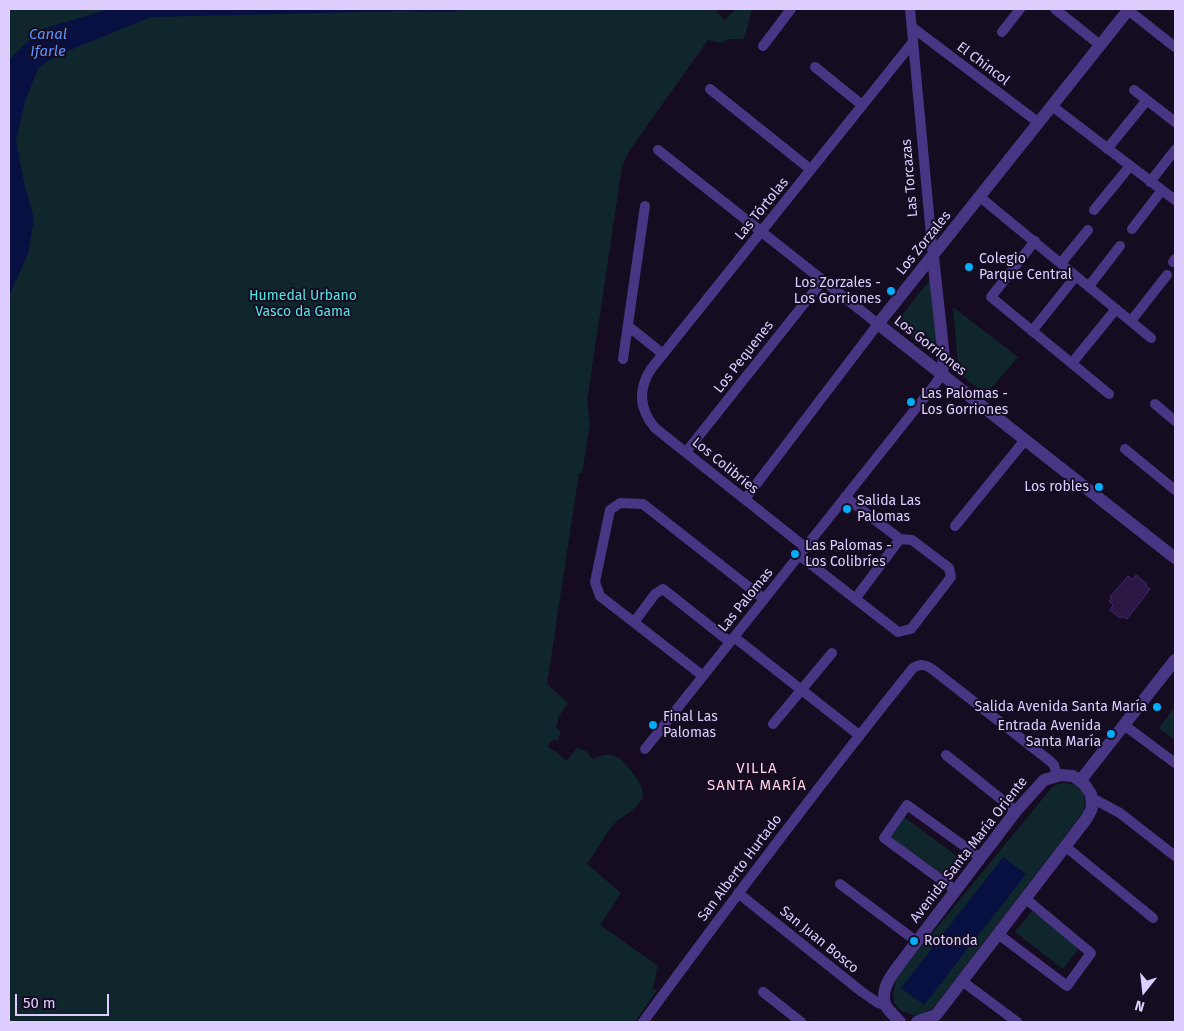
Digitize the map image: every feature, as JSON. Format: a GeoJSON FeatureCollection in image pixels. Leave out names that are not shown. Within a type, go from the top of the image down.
{"type":"FeatureCollection","features":[{"type":"Feature","properties":{"kind":"street"},"geometry":{"type":"LineString","coordinates":[[763,46],[791,9]]}},
{"type":"Feature","properties":{"kind":"street","name":"Las Torcazas"},"geometry":{"type":"LineString","coordinates":[[910,9],[944,358],[942,373]]}},
{"type":"Feature","properties":{"kind":"street"},"geometry":{"type":"LineString","coordinates":[[1002,32],[1020,9]]}},
{"type":"Feature","properties":{"kind":"street"},"geometry":{"type":"LineString","coordinates":[[1055,9],[1100,45]]}},
{"type":"Feature","properties":{"kind":"street"},"geometry":{"type":"LineString","coordinates":[[1129,9],[1175,47]]}},
{"type":"Feature","properties":{"kind":"street","name":"Los Zorzales"},"geometry":{"type":"LineString","coordinates":[[744,499],[878,324],[1129,9]]}},
{"type":"Feature","properties":{"kind":"street","name":"El Chincol"},"geometry":{"type":"LineString","coordinates":[[912,27],[1039,123]]}},
{"type":"Feature","properties":{"kind":"street","name":"Las Tórtolas"},"geometry":{"type":"LineString","coordinates":[[641,397],[647,375],[663,354],[913,42]]}},
{"type":"Feature","properties":{"kind":"street"},"geometry":{"type":"LineString","coordinates":[[814,67],[862,105]]}},
{"type":"Feature","properties":{"kind":"street"},"geometry":{"type":"LineString","coordinates":[[710,89],[810,169]]}},
{"type":"Feature","properties":{"kind":"street"},"geometry":{"type":"LineString","coordinates":[[1134,90],[1175,122]]}},
{"type":"Feature","properties":{"kind":"street"},"geometry":{"type":"LineString","coordinates":[[1107,149],[1147,100]]}},
{"type":"Feature","properties":{"kind":"street"},"geometry":{"type":"LineString","coordinates":[[1052,106],[1175,200]]}},
{"type":"Feature","properties":{"kind":"street","name":"Los Gorriones"},"geometry":{"type":"LineString","coordinates":[[658,150],[1175,558]]}},
{"type":"Feature","properties":{"kind":"street"},"geometry":{"type":"LineString","coordinates":[[1150,182],[1175,150]]}},
{"type":"Feature","properties":{"kind":"street"},"geometry":{"type":"LineString","coordinates":[[1094,210],[1130,166]]}},
{"type":"Feature","properties":{"kind":"street"},"geometry":{"type":"LineString","coordinates":[[1132,229],[1162,190]]}},
{"type":"Feature","properties":{"kind":"street"},"geometry":{"type":"LineString","coordinates":[[980,197],[1151,338]]}},
{"type":"Feature","properties":{"kind":"street"},"geometry":{"type":"LineString","coordinates":[[623,359],[645,206]]}},
{"type":"Feature","properties":{"kind":"street"},"geometry":{"type":"LineString","coordinates":[[1061,263],[1088,230]]}},
{"type":"Feature","properties":{"kind":"street"},"geometry":{"type":"LineString","coordinates":[[1035,241],[991,297],[1109,394]]}},
{"type":"Feature","properties":{"kind":"street"},"geometry":{"type":"LineString","coordinates":[[1089,286],[1120,246]]}},
{"type":"Feature","properties":{"kind":"street"},"geometry":{"type":"LineString","coordinates":[[1131,322],[1167,275]]}},
{"type":"Feature","properties":{"kind":"street"},"geometry":{"type":"LineString","coordinates":[[1032,331],[1076,276]]}},
{"type":"Feature","properties":{"kind":"street","name":"Los Pequenes"},"geometry":{"type":"LineString","coordinates":[[686,452],[822,280]]}},
{"type":"Feature","properties":{"kind":"street"},"geometry":{"type":"LineString","coordinates":[[1072,364],[1116,309]]}},
{"type":"Feature","properties":{"kind":"street"},"geometry":{"type":"LineString","coordinates":[[628,326],[663,354]]}},
{"type":"Feature","properties":{"kind":"street","name":"Las Palomas"},"geometry":{"type":"LineString","coordinates":[[645,749],[942,373]]}},
{"type":"Feature","properties":{"kind":"street","name":"Los Colibríes"},"geometry":{"type":"LineString","coordinates":[[641,397],[643,410],[650,422],[744,499],[855,599],[898,632],[911,629],[951,577],[948,568],[912,540],[900,539]]}},
{"type":"Feature","properties":{"kind":"street"},"geometry":{"type":"LineString","coordinates":[[1154,404],[1175,421]]}},
{"type":"Feature","properties":{"kind":"street"},"geometry":{"type":"LineString","coordinates":[[955,526],[1025,440]]}},
{"type":"Feature","properties":{"kind":"street"},"geometry":{"type":"LineString","coordinates":[[1125,449],[1175,490]]}},
{"type":"Feature","properties":{"kind":"street"},"geometry":{"type":"LineString","coordinates":[[845,497],[900,539],[855,599]]}},
{"type":"Feature","properties":{"kind":"street"},"geometry":{"type":"LineString","coordinates":[[703,676],[635,621],[600,596],[595,582],[610,510],[620,502],[643,504],[764,600]]}},
{"type":"Feature","properties":{"kind":"street"},"geometry":{"type":"LineString","coordinates":[[635,621],[655,594],[663,589],[859,735]]}},
{"type":"Feature","properties":{"kind":"street"},"geometry":{"type":"LineString","coordinates":[[773,724],[832,653]]}},
{"type":"Feature","properties":{"kind":"street"},"geometry":{"type":"LineString","coordinates":[[1080,781],[1175,660]]}},
{"type":"Feature","properties":{"kind":"street","name":"San Alberto Hurtado"},"geometry":{"type":"LineString","coordinates":[[643,1022],[738,893],[859,735],[914,668],[921,665],[932,668],[1050,761],[1058,775]]}},
{"type":"Feature","properties":{"kind":"street"},"geometry":{"type":"LineString","coordinates":[[1124,725],[1175,763]]}},
{"type":"Feature","properties":{"kind":"street"},"geometry":{"type":"LineString","coordinates":[[946,755],[1016,811]]}},
{"type":"Feature","properties":{"kind":"street"},"geometry":{"type":"LineString","coordinates":[[917,1022],[936,1015],[1087,818],[1092,808],[1092,798],[1088,788],[1072,776],[1058,775]]}},
{"type":"Feature","properties":{"kind":"street","name":"Avenida Santa María Oriente"},"geometry":{"type":"LineString","coordinates":[[885,1005],[884,993],[888,981],[955,890],[1016,811],[1044,780],[1058,775]]}},
{"type":"Feature","properties":{"kind":"street"},"geometry":{"type":"LineString","coordinates":[[1092,798],[1120,814],[1175,856]]}},
{"type":"Feature","properties":{"kind":"street"},"geometry":{"type":"LineString","coordinates":[[955,890],[884,838],[907,805],[981,858]]}},
{"type":"Feature","properties":{"kind":"street"},"geometry":{"type":"LineString","coordinates":[[1066,847],[1153,918]]}},
{"type":"Feature","properties":{"kind":"street"},"geometry":{"type":"LineString","coordinates":[[840,884],[916,942]]}},
{"type":"Feature","properties":{"kind":"street","name":"San Juan Bosco"},"geometry":{"type":"LineString","coordinates":[[738,893],[862,992],[878,1003],[885,1005]]}},
{"type":"Feature","properties":{"kind":"street"},"geometry":{"type":"LineString","coordinates":[[998,934],[1067,986],[1091,953],[1026,899]]}},
{"type":"Feature","properties":{"kind":"street"},"geometry":{"type":"LineString","coordinates":[[962,981],[1017,1022]]}},
{"type":"Feature","properties":{"kind":"street"},"geometry":{"type":"LineString","coordinates":[[763,992],[801,1022]]}},
{"type":"Feature","properties":{"kind":"street"},"geometry":{"type":"LineString","coordinates":[[885,1005],[900,1022]]}},
{"type":"Feature","properties":{"kind":"green space","name":"Humedal Urbano Vasco da Gama"},"geometry":{"type":"Polygon","coordinates":[[[9,9],[715,9],[724,20],[736,9],[752,9],[743,39],[728,39],[722,43],[708,40],[629,151],[622,167],[587,401],[590,424],[582,473],[579,473],[547,684],[568,703],[559,716],[556,727],[561,732],[557,741],[554,739],[547,746],[565,760],[577,748],[586,751],[592,759],[608,754],[613,755],[620,758],[641,785],[643,794],[640,802],[616,822],[587,864],[621,893],[600,925],[658,966],[653,988],[657,990],[635,1022],[9,1022],[9,9]]]}},
{"type":"Feature","properties":{"kind":"green space"},"geometry":{"type":"Polygon","coordinates":[[[932,277],[940,359],[895,324],[932,277]]]}},
{"type":"Feature","properties":{"kind":"green space"},"geometry":{"type":"Polygon","coordinates":[[[953,307],[1018,357],[986,394],[959,374],[953,307]]]}},
{"type":"Feature","properties":{"kind":"green space"},"geometry":{"type":"Polygon","coordinates":[[[1175,707],[1175,740],[1159,728],[1175,707]]]}},
{"type":"Feature","properties":{"kind":"green space"},"geometry":{"type":"Polygon","coordinates":[[[1069,783],[1082,790],[1085,799],[1084,811],[935,1006],[920,1016],[910,1014],[898,1008],[893,998],[898,975],[1053,786],[1069,783]]]}},
{"type":"Feature","properties":{"kind":"green space"},"geometry":{"type":"Polygon","coordinates":[[[904,817],[965,862],[951,881],[890,836],[904,817]]]}},
{"type":"Feature","properties":{"kind":"green space"},"geometry":{"type":"Polygon","coordinates":[[[1032,911],[1079,948],[1063,969],[1015,932],[1032,911]]]}},
{"type":"Feature","properties":{"kind":"water","name":"Canal Ifarle"},"geometry":{"type":"Polygon","coordinates":[[[109,9],[470,9],[449,12],[405,11],[151,17],[58,55],[39,67],[25,101],[16,141],[34,219],[28,254],[9,296],[9,60],[39,30],[109,9]]]}},
{"type":"Feature","properties":{"kind":"water"},"geometry":{"type":"Polygon","coordinates":[[[1003,857],[1026,874],[924,1005],[901,988],[1003,857]]]}},
{"type":"Feature","properties":{"kind":"building"},"geometry":{"type":"Polygon","coordinates":[[[1136,575],[1150,589],[1127,619],[1122,616],[1120,618],[1110,610],[1113,605],[1109,601],[1112,598],[1110,597],[1128,576],[1132,580],[1136,575]]]}},
{"type":"Feature","properties":{"kind":"place","name":"Colegio Parque Central"},"geometry":{"type":"Point","coordinates":[969,267]}},
{"type":"Feature","properties":{"kind":"place","name":"Los Zorzales - Los Gorriones"},"geometry":{"type":"Point","coordinates":[891,291]}},
{"type":"Feature","properties":{"kind":"place","name":"Las Palomas - Los Gorriones"},"geometry":{"type":"Point","coordinates":[911,402]}},
{"type":"Feature","properties":{"kind":"place","name":"Los robles"},"geometry":{"type":"Point","coordinates":[1099,487]}},
{"type":"Feature","properties":{"kind":"place","name":"Salida Las Palomas"},"geometry":{"type":"Point","coordinates":[847,509]}},
{"type":"Feature","properties":{"kind":"place","name":"Las Palomas - Los Colibríes"},"geometry":{"type":"Point","coordinates":[795,554]}},
{"type":"Feature","properties":{"kind":"place","name":"Salida Avenida Santa María"},"geometry":{"type":"Point","coordinates":[1157,707]}},
{"type":"Feature","properties":{"kind":"place","name":"Final Las Palomas"},"geometry":{"type":"Point","coordinates":[653,725]}},
{"type":"Feature","properties":{"kind":"place","name":"Entrada Avenida Santa María"},"geometry":{"type":"Point","coordinates":[1111,734]}},
{"type":"Feature","properties":{"kind":"place","name":"Rotonda"},"geometry":{"type":"Point","coordinates":[914,941]}},
{"type":"Feature","properties":{"kind":"district","name":"VILLA SANTA MARÍA"},"geometry":{"type":"Point","coordinates":[757,778]}}]}
